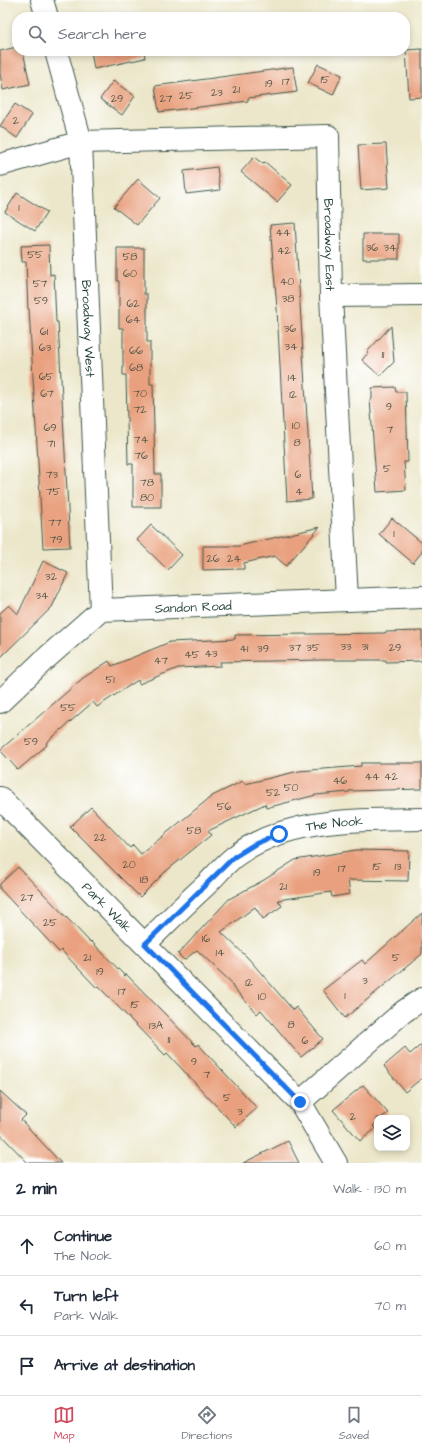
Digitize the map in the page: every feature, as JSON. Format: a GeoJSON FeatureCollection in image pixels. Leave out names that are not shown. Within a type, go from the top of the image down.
{"type":"FeatureCollection","features":[{"type":"Feature","properties":{"kind":"street"},"geometry":{"type":"LineString","coordinates":[[42,0],[46,12]]}},
{"type":"Feature","properties":{"kind":"street","name":"Broadway West"},"geometry":{"type":"LineString","coordinates":[[57,56],[81,142],[101,610]]}},
{"type":"Feature","properties":{"kind":"street","name":"Broadway East"},"geometry":{"type":"LineString","coordinates":[[81,142],[328,136],[331,296],[347,599]]}},
{"type":"Feature","properties":{"kind":"street"},"geometry":{"type":"LineString","coordinates":[[0,165],[81,142]]}},
{"type":"Feature","properties":{"kind":"street"},"geometry":{"type":"LineString","coordinates":[[331,296],[422,295]]}},
{"type":"Feature","properties":{"kind":"street","name":"Sandon Road"},"geometry":{"type":"LineString","coordinates":[[101,610],[422,597]]}},
{"type":"Feature","properties":{"kind":"street"},"geometry":{"type":"LineString","coordinates":[[0,702],[43,661],[101,610]]}},
{"type":"Feature","properties":{"kind":"street","name":"Park Walk"},"geometry":{"type":"LineString","coordinates":[[0,798],[300,1102],[336,1163]]}},
{"type":"Feature","properties":{"kind":"street","name":"The Nook"},"geometry":{"type":"LineString","coordinates":[[145,944],[234,857],[261,842],[279,834],[320,824],[366,820],[422,819]]}},
{"type":"Feature","properties":{"kind":"street"},"geometry":{"type":"LineString","coordinates":[[300,1102],[404,1012],[422,999]]}},
{"type":"Feature","properties":{"kind":"building"},"geometry":{"type":"Polygon","coordinates":[[[12,48],[12,56],[24,56],[30,84],[3,90],[0,74],[0,51],[12,48]]]}},
{"type":"Feature","properties":{"kind":"building"},"geometry":{"type":"Polygon","coordinates":[[[422,49],[422,97],[409,98],[406,56],[410,56],[410,50],[422,49]]]}},
{"type":"Feature","properties":{"kind":"building"},"geometry":{"type":"Polygon","coordinates":[[[92,56],[145,56],[145,58],[94,69],[92,56]]]}},
{"type":"Feature","properties":{"kind":"building"},"geometry":{"type":"Polygon","coordinates":[[[318,64],[342,75],[333,95],[308,83],[318,64]]]}},
{"type":"Feature","properties":{"kind":"building"},"geometry":{"type":"Polygon","coordinates":[[[293,67],[297,92],[248,98],[248,101],[159,112],[155,86],[293,67]]]}},
{"type":"Feature","properties":{"kind":"building"},"geometry":{"type":"Polygon","coordinates":[[[113,81],[135,96],[122,115],[100,99],[113,81]]]}},
{"type":"Feature","properties":{"kind":"building"},"geometry":{"type":"Polygon","coordinates":[[[15,104],[32,115],[17,138],[0,126],[15,104]]]}},
{"type":"Feature","properties":{"kind":"building"},"geometry":{"type":"Polygon","coordinates":[[[386,144],[389,188],[361,190],[358,145],[386,144]]]}},
{"type":"Feature","properties":{"kind":"building"},"geometry":{"type":"Polygon","coordinates":[[[254,157],[263,164],[265,162],[292,185],[277,202],[241,172],[254,157]]]}},
{"type":"Feature","properties":{"kind":"building"},"geometry":{"type":"Polygon","coordinates":[[[217,167],[220,190],[186,194],[184,171],[217,167]]]}},
{"type":"Feature","properties":{"kind":"building"},"geometry":{"type":"Polygon","coordinates":[[[138,179],[160,198],[137,225],[114,207],[138,179]]]}},
{"type":"Feature","properties":{"kind":"building"},"geometry":{"type":"Polygon","coordinates":[[[17,193],[47,212],[35,231],[5,212],[17,193]]]}},
{"type":"Feature","properties":{"kind":"building"},"geometry":{"type":"Polygon","coordinates":[[[295,223],[312,499],[287,501],[277,308],[270,225],[295,223]]]}},
{"type":"Feature","properties":{"kind":"building"},"geometry":{"type":"Polygon","coordinates":[[[363,234],[399,234],[399,259],[363,259],[363,234]]]}},
{"type":"Feature","properties":{"kind":"building"},"geometry":{"type":"Polygon","coordinates":[[[49,245],[50,275],[54,274],[56,322],[58,322],[70,547],[43,548],[26,262],[22,262],[21,246],[49,245]]]}},
{"type":"Feature","properties":{"kind":"building"},"geometry":{"type":"Polygon","coordinates":[[[117,248],[144,248],[144,294],[147,294],[147,342],[150,342],[150,384],[153,384],[155,474],[161,474],[161,507],[133,507],[133,464],[128,464],[126,375],[123,375],[123,328],[119,328],[117,248]]]}},
{"type":"Feature","properties":{"kind":"building"},"geometry":{"type":"Polygon","coordinates":[[[391,326],[394,362],[380,376],[362,360],[368,353],[367,352],[391,326]]]}},
{"type":"Feature","properties":{"kind":"building"},"geometry":{"type":"Polygon","coordinates":[[[395,387],[396,392],[406,392],[408,462],[404,462],[406,490],[377,492],[370,399],[372,399],[372,388],[395,387]]]}},
{"type":"Feature","properties":{"kind":"building"},"geometry":{"type":"Polygon","coordinates":[[[392,518],[422,543],[422,552],[413,563],[379,534],[392,518]]]}},
{"type":"Feature","properties":{"kind":"building"},"geometry":{"type":"Polygon","coordinates":[[[151,525],[182,555],[168,570],[137,540],[151,525]]]}},
{"type":"Feature","properties":{"kind":"building"},"geometry":{"type":"Polygon","coordinates":[[[320,527],[286,566],[275,556],[244,563],[244,569],[203,570],[203,546],[239,546],[320,527]]]}},
{"type":"Feature","properties":{"kind":"building"},"geometry":{"type":"Polygon","coordinates":[[[43,561],[68,573],[52,607],[0,658],[0,613],[9,605],[18,614],[43,561]]]}},
{"type":"Feature","properties":{"kind":"building"},"geometry":{"type":"Polygon","coordinates":[[[422,631],[422,661],[386,662],[386,660],[323,660],[220,662],[221,666],[178,668],[139,684],[138,680],[97,707],[93,702],[18,770],[0,750],[83,678],[109,661],[112,666],[170,642],[235,639],[235,635],[385,633],[422,631]]]}},
{"type":"Feature","properties":{"kind":"building"},"geometry":{"type":"Polygon","coordinates":[[[361,763],[422,763],[422,789],[349,791],[316,795],[266,808],[265,804],[208,831],[211,835],[165,872],[140,897],[70,827],[91,807],[130,848],[133,845],[141,854],[212,796],[243,781],[245,784],[299,771],[361,766],[361,763]]]}},
{"type":"Feature","properties":{"kind":"building"},"geometry":{"type":"Polygon","coordinates":[[[356,850],[409,851],[408,881],[348,880],[350,894],[332,897],[331,892],[278,900],[282,906],[263,919],[255,907],[221,932],[248,958],[293,1010],[296,1007],[323,1039],[301,1057],[261,1010],[257,1014],[231,985],[233,984],[197,950],[184,960],[178,954],[229,899],[264,880],[295,860],[356,850]]]}},
{"type":"Feature","properties":{"kind":"building"},"geometry":{"type":"Polygon","coordinates":[[[18,867],[90,942],[91,941],[125,976],[126,974],[196,1046],[198,1044],[257,1108],[236,1127],[167,1053],[165,1055],[61,950],[59,952],[0,889],[0,884],[18,867]]]}},
{"type":"Feature","properties":{"kind":"building"},"geometry":{"type":"Polygon","coordinates":[[[422,913],[422,954],[345,1018],[323,990],[362,960],[365,964],[422,913]]]}},
{"type":"Feature","properties":{"kind":"building"},"geometry":{"type":"Polygon","coordinates":[[[422,1044],[422,1078],[405,1092],[384,1066],[405,1048],[410,1054],[422,1044]]]}},
{"type":"Feature","properties":{"kind":"building"},"geometry":{"type":"Polygon","coordinates":[[[363,1085],[388,1113],[385,1115],[374,1115],[374,1130],[360,1141],[333,1110],[363,1085]]]}},
{"type":"Feature","properties":{"kind":"building"},"geometry":{"type":"Polygon","coordinates":[[[0,1091],[26,1115],[21,1120],[61,1163],[28,1163],[0,1134],[0,1091]]]}},
{"type":"Feature","properties":{"kind":"building"},"geometry":{"type":"Polygon","coordinates":[[[288,1141],[299,1163],[243,1163],[288,1141]]]}},
{"type":"Feature","properties":{"kind":"route"},"geometry":{"type":"LineString","coordinates":[[279,834],[255,844],[234,857],[145,944],[300,1102]]}}]}
